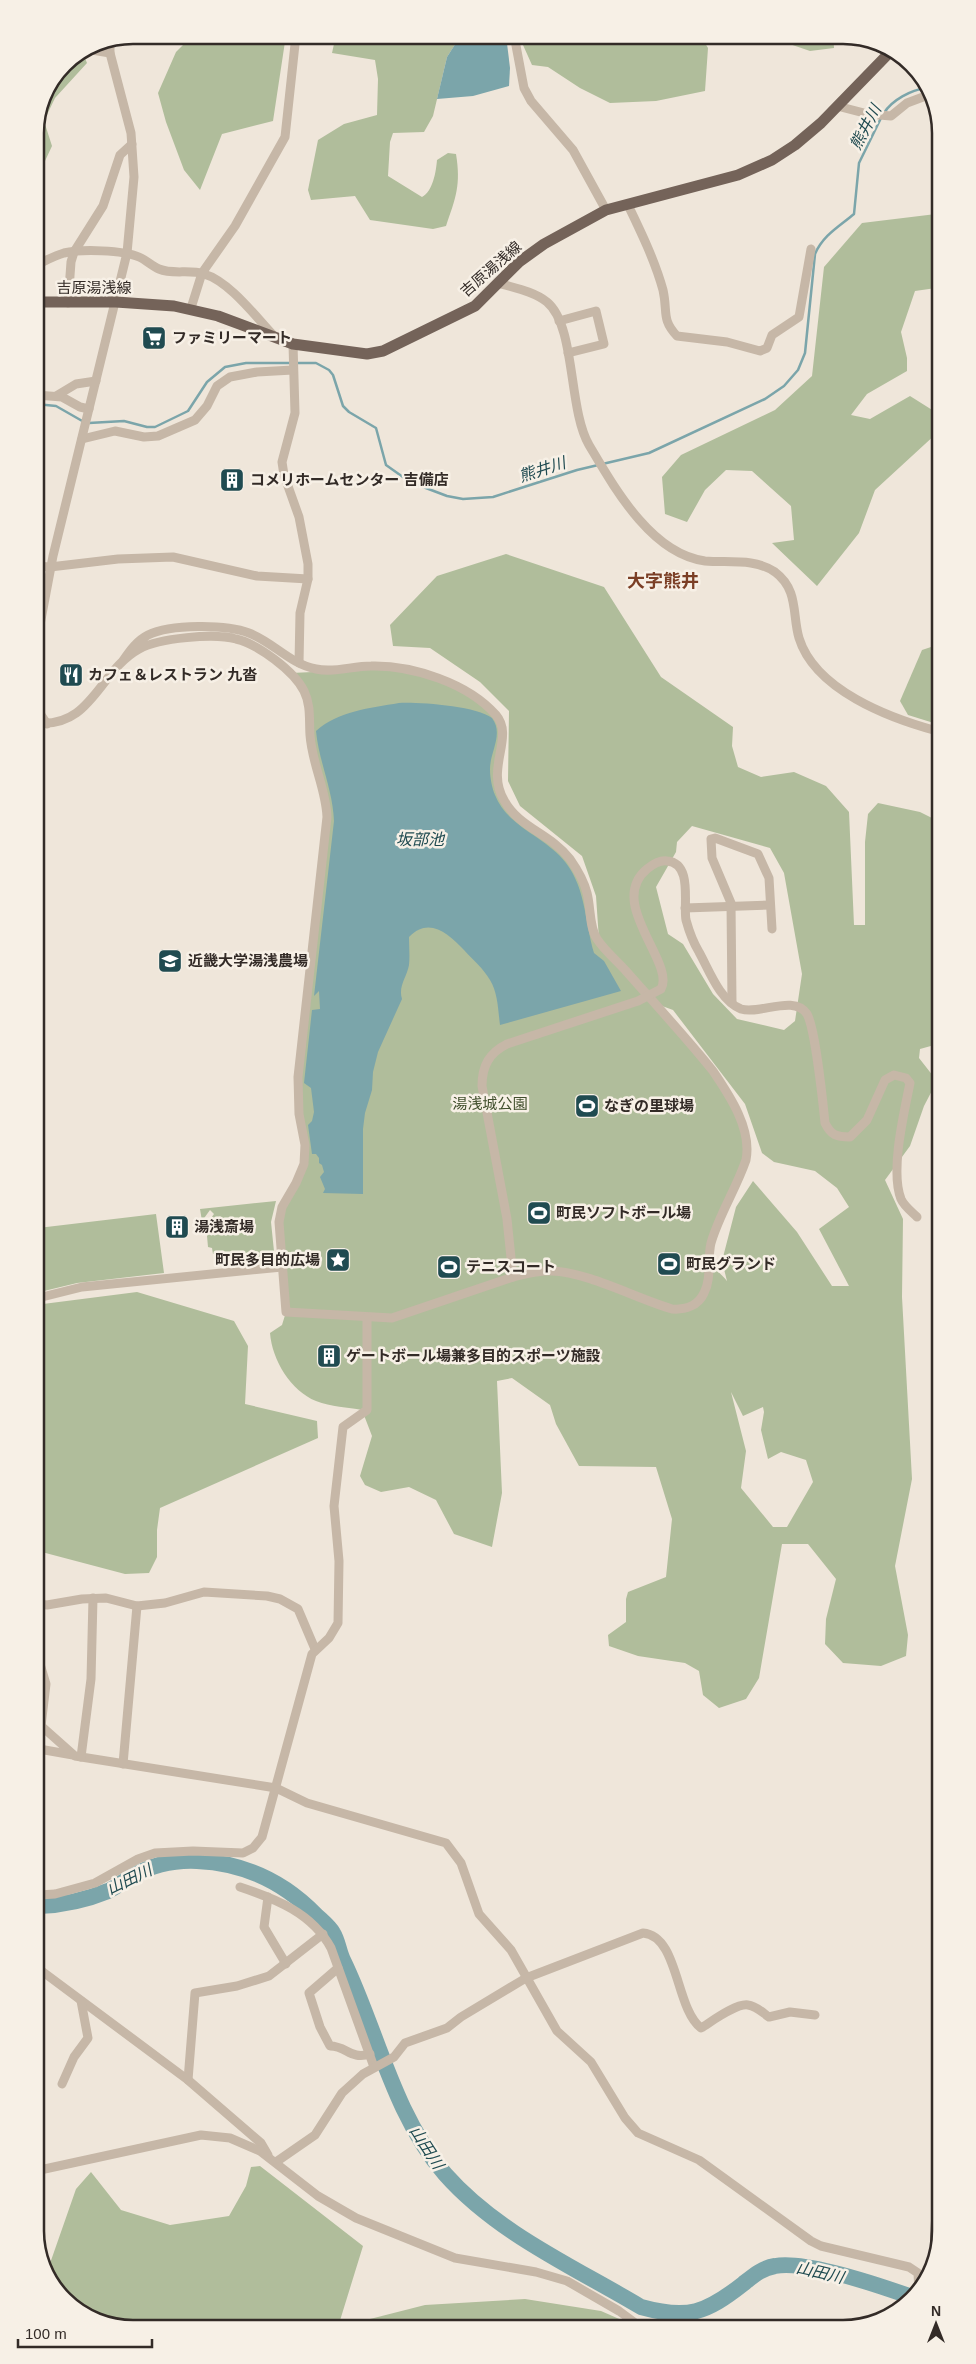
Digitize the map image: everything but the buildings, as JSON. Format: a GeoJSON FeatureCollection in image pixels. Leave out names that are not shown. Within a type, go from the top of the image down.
{"type":"FeatureCollection","features":[{"type":"Feature","properties":{"kind":"main road","name":"吉原湯浅線"},"geometry":{"type":"LineString","coordinates":[[44,302],[116,302],[191,308],[293,344],[367,354],[384,351],[475,306],[519,262],[544,244],[606,210],[738,175],[772,160],[795,145],[887,55]]}},
{"type":"Feature","properties":{"kind":"street"},"geometry":{"type":"LineString","coordinates":[[191,308],[202,273],[235,226],[285,137],[295,44]]}},
{"type":"Feature","properties":{"kind":"street"},"geometry":{"type":"LineString","coordinates":[[516,44],[524,88],[531,101],[573,150],[606,210]]}},
{"type":"Feature","properties":{"kind":"street"},"geometry":{"type":"LineString","coordinates":[[44,601],[50,567],[127,253],[134,177],[132,144],[124,99],[110,53],[110,46]]}},
{"type":"Feature","properties":{"kind":"street"},"geometry":{"type":"LineString","coordinates":[[98,51],[110,53]]}},
{"type":"Feature","properties":{"kind":"street"},"geometry":{"type":"LineString","coordinates":[[837,106],[868,114],[891,116],[907,103],[925,96]]}},
{"type":"Feature","properties":{"kind":"street"},"geometry":{"type":"LineString","coordinates":[[68,303],[71,262],[74,252],[103,206],[120,155],[132,144]]}},
{"type":"Feature","properties":{"kind":"street"},"geometry":{"type":"LineString","coordinates":[[628,205],[639,228],[663,291],[667,326],[677,336],[727,342],[760,351],[767,348],[772,334],[799,317],[811,249]]}},
{"type":"Feature","properties":{"kind":"street"},"geometry":{"type":"LineString","coordinates":[[44,262],[64,253],[127,253],[139,257],[158,268],[179,272],[202,273],[221,283],[239,297],[246,307],[276,338]]}},
{"type":"Feature","properties":{"kind":"street"},"geometry":{"type":"LineString","coordinates":[[498,283],[538,297],[554,310],[568,353],[580,427],[622,496],[637,517],[656,537],[688,557],[706,561],[751,563],[775,572],[789,589],[795,605],[798,637],[807,656],[820,673],[848,694],[883,712],[905,722],[932,730]]}},
{"type":"Feature","properties":{"kind":"street"},"geometry":{"type":"LineString","coordinates":[[559,321],[596,311],[604,344],[568,353]]}},
{"type":"Feature","properties":{"kind":"street"},"geometry":{"type":"LineString","coordinates":[[293,344],[295,413],[282,462],[284,475],[303,535],[308,579],[300,613],[299,663]]}},
{"type":"Feature","properties":{"kind":"street"},"geometry":{"type":"LineString","coordinates":[[82,439],[115,431],[144,437],[158,436],[194,420],[207,406],[217,386],[230,377],[246,373],[293,370]]}},
{"type":"Feature","properties":{"kind":"street"},"geometry":{"type":"LineString","coordinates":[[56,396],[76,384],[96,381]]}},
{"type":"Feature","properties":{"kind":"street"},"geometry":{"type":"LineString","coordinates":[[44,395],[56,396],[89,412]]}},
{"type":"Feature","properties":{"kind":"street"},"geometry":{"type":"LineString","coordinates":[[44,567],[118,559],[173,557],[257,576],[308,579]]}},
{"type":"Feature","properties":{"kind":"street"},"geometry":{"type":"LineString","coordinates":[[44,724],[68,719],[80,710],[138,642],[149,634],[181,628],[226,627],[249,633],[299,663],[324,670],[335,671],[370,666],[415,671],[452,685],[481,703],[497,716],[503,729],[503,739],[496,771],[498,789],[502,798],[514,814],[525,824],[555,842],[574,865],[587,892],[596,938],[713,1071],[733,1106],[746,1141],[744,1166],[712,1242],[708,1281],[704,1295],[692,1306],[679,1310],[662,1306],[558,1271],[533,1272],[513,1277],[399,1316],[385,1318],[286,1312],[280,1214],[301,1173],[305,1154],[299,1114],[298,1077],[327,817],[325,796],[312,750],[308,699],[291,673],[244,641],[231,638],[163,641],[140,649],[122,662]]}},
{"type":"Feature","properties":{"kind":"street"},"geometry":{"type":"LineString","coordinates":[[44,720],[47,724]]}},
{"type":"Feature","properties":{"kind":"street"},"geometry":{"type":"LineString","coordinates":[[732,1003],[731,906],[729,895],[712,858],[710,841],[713,838],[758,854],[769,878],[772,929]]}},
{"type":"Feature","properties":{"kind":"street"},"geometry":{"type":"LineString","coordinates":[[513,1277],[506,1219],[482,1086],[486,1064],[495,1051],[507,1044],[648,997],[662,989],[664,980],[635,906],[636,888],[646,869],[664,861],[672,862],[679,866],[684,876],[685,908],[690,933],[697,950],[720,991],[741,1009],[752,1010],[787,1006],[798,1007],[806,1014],[811,1030],[825,1123],[831,1134],[838,1137],[850,1137],[867,1120],[885,1080],[894,1075],[906,1078],[910,1083],[902,1115],[898,1188],[902,1202],[917,1216]]}},
{"type":"Feature","properties":{"kind":"street"},"geometry":{"type":"LineString","coordinates":[[685,908],[770,905]]}},
{"type":"Feature","properties":{"kind":"street"},"geometry":{"type":"LineString","coordinates":[[44,1296],[82,1287],[282,1267]]}},
{"type":"Feature","properties":{"kind":"street"},"geometry":{"type":"LineString","coordinates":[[44,1895],[55,1894],[95,1883],[138,1859],[155,1853],[193,1851],[233,1854],[248,1851],[258,1844],[262,1837],[309,1661],[315,1649],[329,1638],[338,1623],[339,1561],[334,1518],[335,1489],[343,1427],[367,1410],[367,1317]]}},
{"type":"Feature","properties":{"kind":"street"},"geometry":{"type":"LineString","coordinates":[[44,1604],[106,1598],[137,1606],[175,1601],[204,1592],[280,1599],[298,1609],[303,1616],[315,1649]]}},
{"type":"Feature","properties":{"kind":"street"},"geometry":{"type":"LineString","coordinates":[[78,1757],[91,1679],[93,1598]]}},
{"type":"Feature","properties":{"kind":"street"},"geometry":{"type":"LineString","coordinates":[[123,1764],[137,1606]]}},
{"type":"Feature","properties":{"kind":"street"},"geometry":{"type":"LineString","coordinates":[[44,1677],[46,1684],[44,1698]]}},
{"type":"Feature","properties":{"kind":"street"},"geometry":{"type":"LineString","coordinates":[[44,1728],[78,1757]]}},
{"type":"Feature","properties":{"kind":"street"},"geometry":{"type":"LineString","coordinates":[[44,1749],[78,1757],[276,1788],[307,1803],[446,1844],[461,1863],[479,1914],[511,1950],[557,2031],[591,2062],[626,2118],[638,2133],[650,2140],[700,2160],[811,2241],[831,2249],[909,2266],[918,2273],[918,2279]]}},
{"type":"Feature","properties":{"kind":"street"},"geometry":{"type":"LineString","coordinates":[[240,1886],[268,1897],[306,1917],[323,1934],[331,1948],[375,2066]]}},
{"type":"Feature","properties":{"kind":"street"},"geometry":{"type":"LineString","coordinates":[[268,1897],[264,1927],[286,1964]]}},
{"type":"Feature","properties":{"kind":"street"},"geometry":{"type":"LineString","coordinates":[[273,2160],[315,2135],[342,2093],[375,2066],[394,2056],[405,2043],[447,2028],[460,2017],[526,1978],[643,1933],[654,1936],[665,1949],[688,2014],[701,2028],[735,2008],[746,2005],[756,2008],[769,2017],[790,2012],[815,2015]]}},
{"type":"Feature","properties":{"kind":"street"},"geometry":{"type":"LineString","coordinates":[[188,2080],[195,1993],[237,1986],[269,1976],[323,1934]]}},
{"type":"Feature","properties":{"kind":"street"},"geometry":{"type":"LineString","coordinates":[[338,1968],[309,1993],[320,2027],[330,2046],[339,2047],[356,2056],[370,2054]]}},
{"type":"Feature","properties":{"kind":"street"},"geometry":{"type":"LineString","coordinates":[[44,1973],[188,2080],[261,2143],[273,2160]]}},
{"type":"Feature","properties":{"kind":"street"},"geometry":{"type":"LineString","coordinates":[[62,2084],[74,2057],[88,2038],[81,2001]]}},
{"type":"Feature","properties":{"kind":"street"},"geometry":{"type":"LineString","coordinates":[[44,2169],[201,2136],[240,2141],[273,2160],[318,2196],[356,2218],[455,2258],[536,2272],[567,2281],[619,2311],[630,2320]]}},
{"type":"Feature","properties":{"kind":"green space"},"geometry":{"type":"Polygon","coordinates":[[[184,44],[285,44],[273,121],[222,134],[200,190],[184,170],[166,122],[158,93],[176,52],[184,44]]]}},
{"type":"Feature","properties":{"kind":"green space"},"geometry":{"type":"Polygon","coordinates":[[[334,44],[455,44],[447,57],[433,116],[424,132],[393,133],[390,142],[388,176],[422,197],[431,186],[437,160],[448,153],[456,154],[457,191],[446,226],[433,229],[370,220],[355,196],[311,200],[308,190],[318,140],[344,124],[377,115],[378,79],[375,60],[332,53],[334,44]]]}},
{"type":"Feature","properties":{"kind":"green space"},"geometry":{"type":"Polygon","coordinates":[[[706,44],[708,48],[705,91],[656,101],[610,103],[580,88],[548,67],[532,65],[523,45],[706,44]]]}},
{"type":"Feature","properties":{"kind":"green space"},"geometry":{"type":"Polygon","coordinates":[[[790,44],[834,44],[834,48],[810,51],[790,44]]]}},
{"type":"Feature","properties":{"kind":"green space"},"geometry":{"type":"Polygon","coordinates":[[[85,58],[87,63],[55,98],[45,120],[53,93],[59,83],[74,66],[85,58]]]}},
{"type":"Feature","properties":{"kind":"green space"},"geometry":{"type":"Polygon","coordinates":[[[44,122],[52,146],[44,161],[44,122]]]}},
{"type":"Feature","properties":{"kind":"green space"},"geometry":{"type":"Polygon","coordinates":[[[932,214],[932,289],[915,291],[901,332],[907,358],[907,371],[867,394],[851,415],[870,419],[910,396],[932,410],[932,438],[875,490],[859,533],[817,586],[772,543],[794,540],[791,506],[752,471],[726,470],[705,490],[687,522],[665,514],[662,477],[681,455],[775,410],[812,376],[824,267],[862,223],[932,214]]]}},
{"type":"Feature","properties":{"kind":"green space","name":"湯浅城公園"},"geometry":{"type":"Polygon","coordinates":[[[506,554],[604,587],[661,677],[733,727],[732,746],[738,767],[761,777],[794,772],[826,786],[849,812],[854,925],[865,925],[865,842],[868,814],[878,803],[920,812],[932,818],[932,1046],[920,1049],[919,1058],[932,1075],[932,1091],[924,1106],[910,1146],[885,1180],[903,1219],[902,1297],[912,1479],[895,1566],[908,1635],[906,1656],[881,1666],[843,1663],[825,1644],[826,1619],[836,1579],[808,1544],[782,1544],[759,1678],[746,1699],[719,1708],[703,1695],[699,1671],[685,1663],[638,1656],[609,1646],[608,1635],[626,1622],[626,1599],[628,1592],[666,1577],[672,1519],[656,1467],[579,1466],[556,1424],[550,1405],[512,1378],[497,1381],[502,1493],[492,1547],[454,1534],[436,1500],[409,1487],[381,1492],[365,1485],[360,1476],[372,1436],[362,1410],[328,1405],[316,1401],[299,1390],[291,1382],[279,1364],[270,1333],[282,1325],[286,1312],[279,1222],[304,1164],[298,1095],[327,817],[315,764],[309,710],[291,673],[335,671],[353,667],[415,671],[465,692],[501,722],[499,756],[502,798],[574,865],[599,940],[596,896],[582,856],[520,806],[508,781],[509,711],[480,682],[430,648],[393,646],[390,625],[437,576],[506,554]],[[692,826],[677,842],[676,852],[656,887],[668,934],[683,944],[713,994],[737,1019],[784,1030],[795,1021],[802,974],[784,873],[770,848],[692,826]],[[654,1003],[728,1094],[747,1148],[717,1225],[711,1254],[713,1266],[727,1281],[722,1261],[736,1207],[753,1181],[797,1232],[832,1286],[849,1286],[819,1229],[849,1207],[837,1188],[815,1171],[774,1162],[762,1153],[745,1104],[673,1010],[654,1003]],[[731,1392],[746,1451],[741,1488],[773,1527],[787,1527],[813,1482],[806,1460],[781,1452],[768,1459],[761,1430],[763,1407],[743,1416],[731,1392]]]}},
{"type":"Feature","properties":{"kind":"green space"},"geometry":{"type":"Polygon","coordinates":[[[932,647],[932,722],[908,715],[900,701],[922,650],[932,647]]]}},
{"type":"Feature","properties":{"kind":"green space"},"geometry":{"type":"Polygon","coordinates":[[[276,1201],[271,1222],[275,1261],[223,1267],[222,1253],[213,1254],[212,1248],[208,1247],[206,1225],[214,1214],[210,1210],[202,1221],[200,1209],[276,1201]]]}},
{"type":"Feature","properties":{"kind":"green space"},"geometry":{"type":"Polygon","coordinates":[[[156,1214],[164,1273],[77,1283],[44,1291],[44,1227],[156,1214]]]}},
{"type":"Feature","properties":{"kind":"green space"},"geometry":{"type":"Polygon","coordinates":[[[137,1292],[234,1321],[248,1346],[245,1404],[317,1421],[318,1438],[160,1508],[157,1530],[157,1557],[149,1573],[125,1574],[44,1553],[44,1304],[137,1292]]]}},
{"type":"Feature","properties":{"kind":"green space"},"geometry":{"type":"Polygon","coordinates":[[[260,2166],[363,2246],[340,2320],[115,2319],[104,2316],[83,2305],[70,2294],[56,2276],[50,2263],[76,2189],[91,2172],[121,2210],[170,2225],[229,2216],[246,2186],[251,2167],[260,2166]]]}},
{"type":"Feature","properties":{"kind":"green space"},"geometry":{"type":"Polygon","coordinates":[[[525,2299],[601,2311],[622,2320],[369,2320],[425,2305],[525,2299]]]}},
{"type":"Feature","properties":{"kind":"water"},"geometry":{"type":"Polygon","coordinates":[[[455,44],[507,44],[510,68],[509,86],[473,96],[437,99],[447,57],[455,44]]]}},
{"type":"Feature","properties":{"kind":"water","name":"坂部池"},"geometry":{"type":"Polygon","coordinates":[[[399,703],[433,704],[474,710],[492,718],[497,730],[490,769],[491,783],[495,795],[509,816],[558,854],[573,873],[584,906],[594,953],[604,961],[621,991],[500,1025],[495,990],[481,968],[445,933],[431,928],[416,931],[409,937],[409,965],[401,990],[402,999],[378,1052],[373,1072],[372,1090],[365,1113],[363,1129],[363,1194],[323,1193],[325,1189],[320,1177],[324,1172],[322,1165],[319,1163],[319,1158],[316,1154],[312,1154],[308,1125],[312,1121],[314,1112],[311,1088],[304,1083],[312,1010],[320,1009],[319,991],[314,996],[334,821],[331,798],[316,731],[334,719],[355,711],[399,703]]]}},
{"type":"Feature","properties":{"kind":"waterway","name":"熊井川"},"geometry":{"type":"LineString","coordinates":[[884,113],[887,108],[902,96],[921,89]]}},
{"type":"Feature","properties":{"kind":"waterway","name":"熊井川"},"geometry":{"type":"LineString","coordinates":[[89,423],[124,421],[147,427],[155,427],[188,411],[207,382],[225,367],[246,363],[316,363],[329,370],[333,375],[343,406],[349,412],[376,428],[386,465],[410,482],[447,496],[463,499],[493,497],[577,470],[649,453],[765,399],[784,386],[798,370],[805,353],[815,254],[822,241],[854,214],[859,163],[881,118]]}},
{"type":"Feature","properties":{"kind":"waterway","name":"熊井川"},"geometry":{"type":"LineString","coordinates":[[44,405],[56,406],[84,422]]}},
{"type":"Feature","properties":{"kind":"waterway","name":"山田川"},"geometry":{"type":"LineString","coordinates":[[44,1906],[57,1905],[91,1897],[111,1889],[148,1869],[172,1862],[189,1861],[214,1863],[247,1870],[262,1876],[291,1893],[304,1903],[333,1933],[399,2098],[427,2150],[445,2174],[488,2214],[537,2248],[641,2307],[672,2313],[696,2311],[718,2302],[762,2270],[775,2266],[789,2265],[844,2275],[905,2295]]}},
{"type":"Feature","properties":{"kind":"place","name":"ファミリーマート"},"geometry":{"type":"Point","coordinates":[154,338]}},
{"type":"Feature","properties":{"kind":"place","name":"コメリホームセンター 吉備店"},"geometry":{"type":"Point","coordinates":[232,480]}},
{"type":"Feature","properties":{"kind":"place","name":"カフェ＆レストラン 九沓"},"geometry":{"type":"Point","coordinates":[71,675]}},
{"type":"Feature","properties":{"kind":"place","name":"近畿大学湯浅農場"},"geometry":{"type":"Point","coordinates":[170,961]}},
{"type":"Feature","properties":{"kind":"place","name":"なぎの里球場"},"geometry":{"type":"Point","coordinates":[587,1106]}},
{"type":"Feature","properties":{"kind":"place","name":"町民ソフトボール場"},"geometry":{"type":"Point","coordinates":[539,1213]}},
{"type":"Feature","properties":{"kind":"place","name":"湯浅斎場"},"geometry":{"type":"Point","coordinates":[177,1227]}},
{"type":"Feature","properties":{"kind":"place","name":"町民多目的広場"},"geometry":{"type":"Point","coordinates":[338,1260]}},
{"type":"Feature","properties":{"kind":"place","name":"町民グランド"},"geometry":{"type":"Point","coordinates":[669,1264]}},
{"type":"Feature","properties":{"kind":"place","name":"テニスコート"},"geometry":{"type":"Point","coordinates":[449,1267]}},
{"type":"Feature","properties":{"kind":"place","name":"ゲートボール場兼多目的スポーツ施設"},"geometry":{"type":"Point","coordinates":[329,1356]}},
{"type":"Feature","properties":{"kind":"district","name":"大字熊井"},"geometry":{"type":"Point","coordinates":[663,581]}}]}
